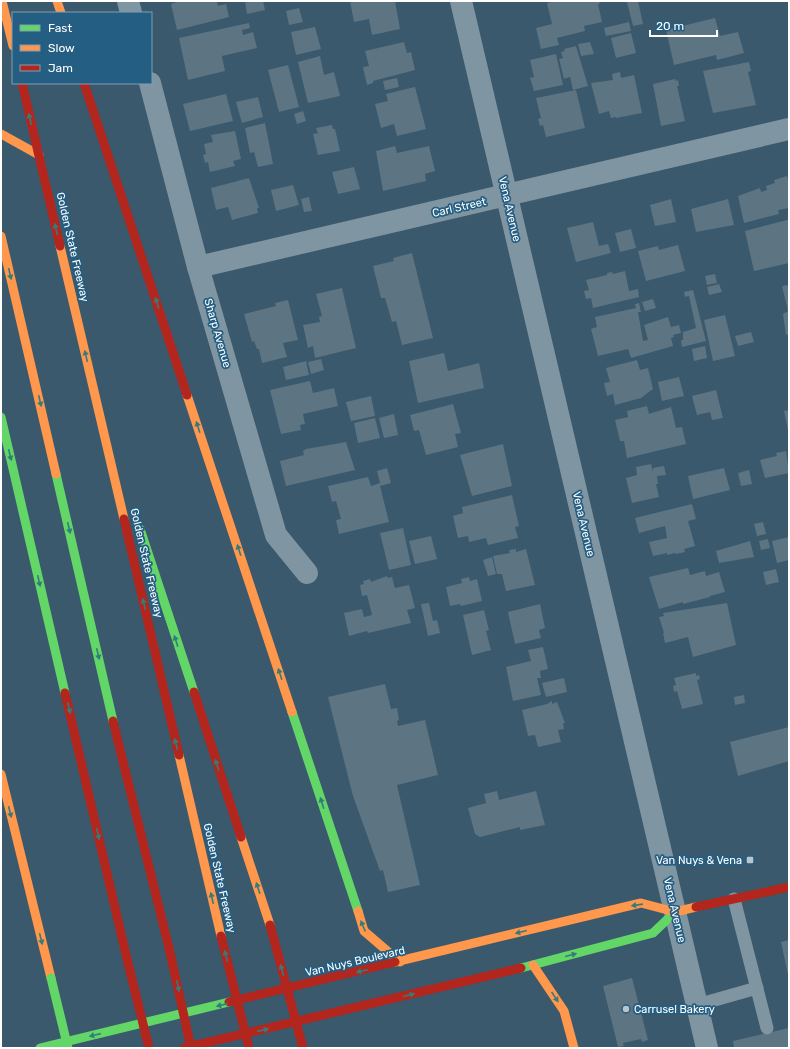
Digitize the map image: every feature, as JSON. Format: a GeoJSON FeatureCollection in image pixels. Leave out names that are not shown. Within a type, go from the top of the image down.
{"type":"FeatureCollection","features":[{"type":"Feature","properties":{"kind":"main road"},"geometry":{"type":"LineString","coordinates":[[2,1],[12,42]]}},
{"type":"Feature","properties":{"kind":"main road"},"geometry":{"type":"LineString","coordinates":[[57,1],[61,12]]}},
{"type":"Feature","properties":{"kind":"main road","name":"Golden State Freeway"},"geometry":{"type":"LineString","coordinates":[[22,84],[221,936],[249,1048]]}},
{"type":"Feature","properties":{"kind":"main road"},"geometry":{"type":"LineString","coordinates":[[84,84],[364,931],[400,962]]}},
{"type":"Feature","properties":{"kind":"main road"},"geometry":{"type":"LineString","coordinates":[[1,134],[39,155]]}},
{"type":"Feature","properties":{"kind":"main road"},"geometry":{"type":"LineString","coordinates":[[1,236],[123,763],[169,948],[191,1048]]}},
{"type":"Feature","properties":{"kind":"main road"},"geometry":{"type":"LineString","coordinates":[[95,394],[128,492]]}},
{"type":"Feature","properties":{"kind":"main road"},"geometry":{"type":"LineString","coordinates":[[1,417],[149,1048]]}},
{"type":"Feature","properties":{"kind":"main road"},"geometry":{"type":"LineString","coordinates":[[138,523],[270,925],[303,1048]]}},
{"type":"Feature","properties":{"kind":"main road"},"geometry":{"type":"LineString","coordinates":[[1,774],[68,1048]]}},
{"type":"Feature","properties":{"kind":"main road","name":"Van Nuys Boulevard"},"geometry":{"type":"LineString","coordinates":[[40,1048],[641,903],[675,912],[789,886]]}},
{"type":"Feature","properties":{"kind":"main road"},"geometry":{"type":"LineString","coordinates":[[184,1048],[533,965],[653,933],[675,912]]}},
{"type":"Feature","properties":{"kind":"main road"},"geometry":{"type":"LineString","coordinates":[[533,965],[564,1011],[574,1048]]}},
{"type":"Feature","properties":{"kind":"street"},"geometry":{"type":"LineString","coordinates":[[128,1],[131,12]]}},
{"type":"Feature","properties":{"kind":"street","name":"Vena Avenue"},"geometry":{"type":"LineString","coordinates":[[461,1],[707,1048]]}},
{"type":"Feature","properties":{"kind":"street","name":"Sharp Avenue"},"geometry":{"type":"LineString","coordinates":[[150,84],[198,267],[276,535],[307,573]]}},
{"type":"Feature","properties":{"kind":"street","name":"Carl Street"},"geometry":{"type":"LineString","coordinates":[[198,267],[789,129]]}},
{"type":"Feature","properties":{"kind":"lane"},"geometry":{"type":"LineString","coordinates":[[734,899],[767,1028]]}},
{"type":"Feature","properties":{"kind":"lane"},"geometry":{"type":"LineString","coordinates":[[697,1005],[757,988]]}},
{"type":"Feature","properties":{"kind":"building"},"geometry":{"type":"Polygon","coordinates":[[[179,1],[217,1],[218,6],[226,4],[229,17],[177,30],[171,4],[179,1]]]}},
{"type":"Feature","properties":{"kind":"building"},"geometry":{"type":"Polygon","coordinates":[[[245,1],[263,1],[265,10],[247,14],[245,1]]]}},
{"type":"Feature","properties":{"kind":"building"},"geometry":{"type":"Polygon","coordinates":[[[350,1],[395,1],[400,29],[372,35],[369,19],[354,22],[350,1]]]}},
{"type":"Feature","properties":{"kind":"building"},"geometry":{"type":"Polygon","coordinates":[[[554,1],[599,1],[600,4],[598,4],[602,22],[584,26],[585,31],[557,38],[559,45],[541,49],[536,28],[552,24],[547,3],[554,1]]]}},
{"type":"Feature","properties":{"kind":"building"},"geometry":{"type":"Polygon","coordinates":[[[638,1],[643,24],[633,26],[627,2],[638,1]]]}},
{"type":"Feature","properties":{"kind":"building"},"geometry":{"type":"Polygon","coordinates":[[[299,8],[303,22],[289,25],[286,11],[299,8]]]}},
{"type":"Feature","properties":{"kind":"building"},"geometry":{"type":"Polygon","coordinates":[[[715,18],[720,36],[738,32],[744,53],[717,60],[716,55],[674,65],[666,30],[715,18]]]}},
{"type":"Feature","properties":{"kind":"building"},"geometry":{"type":"Polygon","coordinates":[[[629,22],[631,31],[606,36],[604,28],[629,22]]]}},
{"type":"Feature","properties":{"kind":"building"},"geometry":{"type":"Polygon","coordinates":[[[249,23],[250,28],[242,30],[243,35],[253,32],[257,48],[222,56],[225,71],[188,80],[179,38],[249,23]]]}},
{"type":"Feature","properties":{"kind":"building"},"geometry":{"type":"Polygon","coordinates":[[[315,27],[321,49],[296,55],[291,32],[315,27]]]}},
{"type":"Feature","properties":{"kind":"building"},"geometry":{"type":"Polygon","coordinates":[[[631,33],[636,53],[616,58],[611,38],[631,33]]]}},
{"type":"Feature","properties":{"kind":"building"},"geometry":{"type":"Polygon","coordinates":[[[404,42],[407,53],[411,52],[415,70],[373,81],[373,83],[367,85],[363,67],[369,66],[365,51],[404,42]]]}},
{"type":"Feature","properties":{"kind":"building"},"geometry":{"type":"Polygon","coordinates":[[[590,42],[594,54],[581,56],[578,44],[590,42]]]}},
{"type":"Feature","properties":{"kind":"building"},"geometry":{"type":"Polygon","coordinates":[[[576,46],[588,86],[573,90],[570,77],[564,79],[559,59],[563,58],[561,52],[565,51],[564,49],[576,46]]]}},
{"type":"Feature","properties":{"kind":"building"},"geometry":{"type":"Polygon","coordinates":[[[556,54],[563,85],[534,91],[530,78],[534,77],[530,60],[556,54]]]}},
{"type":"Feature","properties":{"kind":"building"},"geometry":{"type":"Polygon","coordinates":[[[320,56],[324,75],[334,72],[340,96],[308,103],[298,62],[320,56]]]}},
{"type":"Feature","properties":{"kind":"building"},"geometry":{"type":"Polygon","coordinates":[[[749,62],[751,71],[748,72],[756,105],[713,113],[703,71],[749,62]]]}},
{"type":"Feature","properties":{"kind":"building"},"geometry":{"type":"Polygon","coordinates":[[[288,65],[299,107],[279,112],[268,70],[288,65]]]}},
{"type":"Feature","properties":{"kind":"building"},"geometry":{"type":"Polygon","coordinates":[[[620,72],[621,78],[634,75],[642,113],[616,118],[611,118],[609,111],[599,114],[591,83],[613,80],[612,74],[620,72]]]}},
{"type":"Feature","properties":{"kind":"building"},"geometry":{"type":"Polygon","coordinates":[[[397,78],[399,87],[385,90],[383,81],[397,78]]]}},
{"type":"Feature","properties":{"kind":"building"},"geometry":{"type":"Polygon","coordinates":[[[675,79],[676,81],[678,80],[679,86],[677,86],[685,121],[661,126],[653,84],[675,79]]]}},
{"type":"Feature","properties":{"kind":"building"},"geometry":{"type":"Polygon","coordinates":[[[415,87],[426,129],[397,136],[394,124],[381,128],[375,104],[388,101],[386,94],[415,87]]]}},
{"type":"Feature","properties":{"kind":"building"},"geometry":{"type":"Polygon","coordinates":[[[576,90],[585,128],[546,137],[543,125],[540,126],[538,119],[541,118],[536,98],[576,90]]]}},
{"type":"Feature","properties":{"kind":"building"},"geometry":{"type":"Polygon","coordinates":[[[226,94],[233,121],[190,131],[183,104],[226,94]]]}},
{"type":"Feature","properties":{"kind":"building"},"geometry":{"type":"Polygon","coordinates":[[[258,97],[263,117],[242,123],[236,102],[258,97]]]}},
{"type":"Feature","properties":{"kind":"building"},"geometry":{"type":"Polygon","coordinates":[[[303,111],[306,121],[297,124],[294,114],[303,111]]]}},
{"type":"Feature","properties":{"kind":"building"},"geometry":{"type":"Polygon","coordinates":[[[265,123],[273,164],[258,167],[254,152],[250,153],[245,128],[265,123]]]}},
{"type":"Feature","properties":{"kind":"building"},"geometry":{"type":"Polygon","coordinates":[[[332,125],[333,129],[335,129],[340,151],[318,155],[313,134],[318,133],[316,128],[332,125]]]}},
{"type":"Feature","properties":{"kind":"building"},"geometry":{"type":"Polygon","coordinates":[[[235,131],[241,159],[233,161],[235,166],[210,172],[208,162],[205,163],[203,155],[206,154],[204,144],[213,142],[211,135],[235,131]]]}},
{"type":"Feature","properties":{"kind":"building"},"geometry":{"type":"Polygon","coordinates":[[[395,146],[397,153],[429,146],[435,171],[425,174],[426,181],[383,191],[376,151],[395,146]]]}},
{"type":"Feature","properties":{"kind":"building"},"geometry":{"type":"Polygon","coordinates":[[[354,167],[360,189],[338,194],[332,172],[354,167]]]}},
{"type":"Feature","properties":{"kind":"building"},"geometry":{"type":"Polygon","coordinates":[[[787,176],[789,184],[789,208],[778,210],[779,214],[744,223],[738,196],[760,188],[761,192],[767,190],[766,186],[775,183],[774,180],[787,176]]]}},
{"type":"Feature","properties":{"kind":"building"},"geometry":{"type":"Polygon","coordinates":[[[249,178],[259,208],[257,208],[258,213],[232,220],[228,207],[216,210],[211,188],[249,178]]]}},
{"type":"Feature","properties":{"kind":"building"},"geometry":{"type":"Polygon","coordinates":[[[293,185],[299,205],[276,211],[271,190],[293,185]]]}},
{"type":"Feature","properties":{"kind":"building"},"geometry":{"type":"Polygon","coordinates":[[[309,197],[312,211],[304,212],[301,199],[309,197]]]}},
{"type":"Feature","properties":{"kind":"building"},"geometry":{"type":"Polygon","coordinates":[[[671,199],[676,222],[655,226],[650,205],[671,199]]]}},
{"type":"Feature","properties":{"kind":"building"},"geometry":{"type":"Polygon","coordinates":[[[728,199],[734,225],[696,232],[691,209],[728,199]]]}},
{"type":"Feature","properties":{"kind":"building"},"geometry":{"type":"Polygon","coordinates":[[[789,220],[789,263],[754,271],[745,231],[789,220]]]}},
{"type":"Feature","properties":{"kind":"building"},"geometry":{"type":"Polygon","coordinates":[[[593,222],[599,246],[608,244],[611,253],[576,262],[567,228],[593,222]]]}},
{"type":"Feature","properties":{"kind":"building"},"geometry":{"type":"Polygon","coordinates":[[[631,229],[636,248],[620,252],[615,233],[631,229]]]}},
{"type":"Feature","properties":{"kind":"building"},"geometry":{"type":"Polygon","coordinates":[[[678,245],[685,271],[646,281],[638,251],[658,246],[659,250],[678,245]]]}},
{"type":"Feature","properties":{"kind":"building"},"geometry":{"type":"Polygon","coordinates":[[[412,253],[433,338],[402,345],[396,321],[392,322],[385,298],[381,298],[373,266],[394,261],[393,258],[412,253]]]}},
{"type":"Feature","properties":{"kind":"building"},"geometry":{"type":"Polygon","coordinates":[[[625,271],[629,291],[638,289],[639,297],[593,308],[591,298],[586,299],[584,291],[589,290],[586,280],[607,275],[607,273],[612,272],[613,274],[625,271]]]}},
{"type":"Feature","properties":{"kind":"building"},"geometry":{"type":"Polygon","coordinates":[[[715,274],[717,283],[707,285],[705,276],[715,274]]]}},
{"type":"Feature","properties":{"kind":"building"},"geometry":{"type":"Polygon","coordinates":[[[719,284],[722,292],[709,295],[707,287],[719,284]]]}},
{"type":"Feature","properties":{"kind":"building"},"geometry":{"type":"Polygon","coordinates":[[[789,285],[789,334],[786,335],[783,314],[788,311],[782,286],[789,285]]]}},
{"type":"Feature","properties":{"kind":"building"},"geometry":{"type":"Polygon","coordinates":[[[342,288],[356,348],[315,358],[313,346],[308,348],[303,325],[320,322],[319,317],[322,316],[316,294],[342,288]]]}},
{"type":"Feature","properties":{"kind":"building"},"geometry":{"type":"Polygon","coordinates":[[[693,290],[706,341],[682,347],[681,340],[683,340],[683,332],[696,328],[689,296],[685,297],[684,292],[693,290]]]}},
{"type":"Feature","properties":{"kind":"building"},"geometry":{"type":"Polygon","coordinates":[[[653,299],[656,308],[645,311],[642,302],[653,299]]]}},
{"type":"Feature","properties":{"kind":"building"},"geometry":{"type":"Polygon","coordinates":[[[288,300],[298,340],[283,343],[287,357],[262,363],[259,349],[257,349],[254,341],[252,342],[244,314],[276,306],[275,303],[288,300]]]}},
{"type":"Feature","properties":{"kind":"building"},"geometry":{"type":"Polygon","coordinates":[[[639,303],[641,312],[638,312],[643,341],[648,340],[644,325],[668,317],[671,327],[679,325],[681,333],[673,335],[674,337],[671,338],[673,346],[631,358],[628,349],[598,356],[591,329],[597,327],[595,317],[636,308],[635,304],[639,303]]]}},
{"type":"Feature","properties":{"kind":"building"},"geometry":{"type":"Polygon","coordinates":[[[725,315],[735,356],[713,361],[704,320],[725,315]]]}},
{"type":"Feature","properties":{"kind":"building"},"geometry":{"type":"Polygon","coordinates":[[[751,332],[754,342],[738,346],[735,336],[751,332]]]}},
{"type":"Feature","properties":{"kind":"building"},"geometry":{"type":"Polygon","coordinates":[[[705,346],[707,358],[694,361],[692,349],[705,346]]]}},
{"type":"Feature","properties":{"kind":"building"},"geometry":{"type":"Polygon","coordinates":[[[444,353],[448,371],[479,363],[484,388],[418,403],[409,361],[444,353]]]}},
{"type":"Feature","properties":{"kind":"building"},"geometry":{"type":"Polygon","coordinates":[[[321,359],[324,370],[311,374],[308,362],[321,359]]]}},
{"type":"Feature","properties":{"kind":"building"},"geometry":{"type":"Polygon","coordinates":[[[637,360],[640,370],[648,368],[653,389],[641,398],[615,405],[613,394],[607,396],[604,383],[610,382],[606,368],[637,360]]]}},
{"type":"Feature","properties":{"kind":"building"},"geometry":{"type":"Polygon","coordinates":[[[306,361],[309,375],[286,380],[283,367],[306,361]]]}},
{"type":"Feature","properties":{"kind":"building"},"geometry":{"type":"Polygon","coordinates":[[[679,377],[684,396],[662,401],[658,382],[679,377]]]}},
{"type":"Feature","properties":{"kind":"building"},"geometry":{"type":"Polygon","coordinates":[[[310,381],[313,393],[334,388],[338,406],[303,414],[305,424],[300,425],[301,430],[281,434],[270,390],[310,381]]]}},
{"type":"Feature","properties":{"kind":"building"},"geometry":{"type":"Polygon","coordinates":[[[716,390],[723,418],[712,420],[710,412],[697,415],[692,396],[716,390]]]}},
{"type":"Feature","properties":{"kind":"building"},"geometry":{"type":"Polygon","coordinates":[[[371,396],[375,416],[351,421],[346,402],[371,396]]]}},
{"type":"Feature","properties":{"kind":"building"},"geometry":{"type":"Polygon","coordinates":[[[453,404],[461,433],[455,434],[458,447],[426,455],[419,430],[414,431],[410,415],[453,404]]]}},
{"type":"Feature","properties":{"kind":"building"},"geometry":{"type":"Polygon","coordinates":[[[647,406],[649,414],[671,407],[676,428],[682,427],[686,444],[627,458],[624,441],[620,441],[615,420],[628,417],[627,411],[647,406]]]}},
{"type":"Feature","properties":{"kind":"building"},"geometry":{"type":"Polygon","coordinates":[[[789,410],[789,430],[788,430],[784,411],[789,410]]]}},
{"type":"Feature","properties":{"kind":"building"},"geometry":{"type":"Polygon","coordinates":[[[394,414],[398,435],[384,438],[379,418],[394,414]]]}},
{"type":"Feature","properties":{"kind":"building"},"geometry":{"type":"Polygon","coordinates":[[[375,418],[380,438],[358,443],[354,423],[375,418]]]}},
{"type":"Feature","properties":{"kind":"building"},"geometry":{"type":"Polygon","coordinates":[[[346,442],[355,470],[286,486],[280,461],[304,455],[303,451],[306,449],[346,442]]]}},
{"type":"Feature","properties":{"kind":"building"},"geometry":{"type":"Polygon","coordinates":[[[503,444],[512,486],[472,496],[460,455],[503,444]]]}},
{"type":"Feature","properties":{"kind":"building"},"geometry":{"type":"Polygon","coordinates":[[[786,451],[789,473],[765,478],[760,460],[777,456],[776,453],[786,451]]]}},
{"type":"Feature","properties":{"kind":"building"},"geometry":{"type":"Polygon","coordinates":[[[651,464],[653,472],[653,468],[664,466],[666,475],[657,476],[658,484],[656,484],[659,497],[632,503],[626,478],[637,475],[636,467],[651,464]]]}},
{"type":"Feature","properties":{"kind":"building"},"geometry":{"type":"Polygon","coordinates":[[[387,468],[391,483],[380,486],[389,522],[339,534],[336,520],[341,519],[336,501],[332,502],[328,486],[368,477],[371,486],[380,483],[377,471],[387,468]]]}},
{"type":"Feature","properties":{"kind":"building"},"geometry":{"type":"Polygon","coordinates":[[[724,468],[730,490],[693,499],[688,476],[724,468]]]}},
{"type":"Feature","properties":{"kind":"building"},"geometry":{"type":"Polygon","coordinates":[[[749,470],[752,484],[741,486],[738,473],[749,470]]]}},
{"type":"Feature","properties":{"kind":"building"},"geometry":{"type":"Polygon","coordinates":[[[512,495],[519,526],[515,527],[518,538],[488,545],[486,538],[469,542],[468,536],[458,538],[453,516],[463,513],[462,507],[512,495]]]}},
{"type":"Feature","properties":{"kind":"building"},"geometry":{"type":"Polygon","coordinates":[[[692,504],[696,519],[688,521],[695,546],[684,549],[685,552],[667,555],[667,553],[653,556],[649,542],[667,538],[665,526],[639,533],[635,518],[692,504]]]}},
{"type":"Feature","properties":{"kind":"building"},"geometry":{"type":"Polygon","coordinates":[[[763,522],[766,534],[757,536],[754,524],[763,522]]]}},
{"type":"Feature","properties":{"kind":"building"},"geometry":{"type":"Polygon","coordinates":[[[403,528],[411,565],[389,570],[380,533],[403,528]]]}},
{"type":"Feature","properties":{"kind":"building"},"geometry":{"type":"Polygon","coordinates":[[[431,536],[437,559],[415,564],[409,541],[431,536]]]}},
{"type":"Feature","properties":{"kind":"building"},"geometry":{"type":"Polygon","coordinates":[[[789,537],[789,560],[777,563],[772,541],[789,537]]]}},
{"type":"Feature","properties":{"kind":"building"},"geometry":{"type":"Polygon","coordinates":[[[768,539],[770,548],[761,550],[759,541],[768,539]]]}},
{"type":"Feature","properties":{"kind":"building"},"geometry":{"type":"Polygon","coordinates":[[[750,541],[754,557],[719,563],[716,551],[750,541]]]}},
{"type":"Feature","properties":{"kind":"building"},"geometry":{"type":"Polygon","coordinates":[[[516,549],[516,552],[526,549],[535,585],[506,591],[502,574],[497,574],[493,556],[510,553],[509,550],[516,549]]]}},
{"type":"Feature","properties":{"kind":"building"},"geometry":{"type":"Polygon","coordinates":[[[492,557],[496,574],[488,576],[483,560],[492,557]]]}},
{"type":"Feature","properties":{"kind":"building"},"geometry":{"type":"Polygon","coordinates":[[[688,568],[690,575],[705,571],[706,576],[719,572],[725,592],[659,609],[649,577],[688,568]]]}},
{"type":"Feature","properties":{"kind":"building"},"geometry":{"type":"Polygon","coordinates":[[[776,569],[779,582],[766,585],[763,572],[776,569]]]}},
{"type":"Feature","properties":{"kind":"building"},"geometry":{"type":"Polygon","coordinates":[[[387,576],[388,578],[392,577],[395,588],[409,585],[415,608],[407,610],[411,623],[349,636],[344,613],[362,609],[364,617],[372,615],[367,595],[362,596],[360,585],[364,584],[363,581],[370,579],[371,582],[387,576]]]}},
{"type":"Feature","properties":{"kind":"building"},"geometry":{"type":"Polygon","coordinates":[[[469,577],[470,581],[477,579],[482,601],[461,606],[460,604],[450,606],[446,587],[462,583],[461,579],[469,577]]]}},
{"type":"Feature","properties":{"kind":"building"},"geometry":{"type":"Polygon","coordinates":[[[429,603],[433,621],[437,620],[440,633],[428,636],[421,604],[429,603]]]}},
{"type":"Feature","properties":{"kind":"building"},"geometry":{"type":"Polygon","coordinates":[[[727,603],[736,645],[693,657],[688,637],[665,643],[664,633],[659,617],[664,616],[663,613],[727,603]]]}},
{"type":"Feature","properties":{"kind":"building"},"geometry":{"type":"Polygon","coordinates":[[[540,604],[545,628],[539,630],[541,638],[515,644],[508,612],[540,604]]]}},
{"type":"Feature","properties":{"kind":"building"},"geometry":{"type":"Polygon","coordinates":[[[484,610],[489,630],[486,631],[491,650],[472,655],[463,615],[484,610]]]}},
{"type":"Feature","properties":{"kind":"building"},"geometry":{"type":"Polygon","coordinates":[[[543,647],[548,669],[540,671],[541,678],[537,678],[541,695],[513,701],[506,667],[531,661],[528,650],[543,647]]]}},
{"type":"Feature","properties":{"kind":"building"},"geometry":{"type":"Polygon","coordinates":[[[696,673],[696,676],[699,675],[700,679],[697,680],[703,704],[682,709],[677,691],[674,692],[673,686],[676,685],[674,678],[696,673]]]}},
{"type":"Feature","properties":{"kind":"building"},"geometry":{"type":"Polygon","coordinates":[[[564,678],[567,692],[546,697],[542,683],[564,678]]]}},
{"type":"Feature","properties":{"kind":"building"},"geometry":{"type":"Polygon","coordinates":[[[385,684],[391,709],[397,708],[399,720],[397,721],[398,726],[425,720],[438,775],[397,785],[420,885],[388,892],[383,870],[380,871],[353,796],[328,697],[385,684]]]}},
{"type":"Feature","properties":{"kind":"building"},"geometry":{"type":"Polygon","coordinates":[[[744,695],[745,703],[735,705],[734,697],[744,695]]]}},
{"type":"Feature","properties":{"kind":"building"},"geometry":{"type":"Polygon","coordinates":[[[552,701],[552,704],[557,702],[565,723],[563,723],[564,729],[558,730],[561,742],[538,747],[535,735],[528,736],[522,710],[547,704],[552,701]]]}},
{"type":"Feature","properties":{"kind":"building"},"geometry":{"type":"Polygon","coordinates":[[[789,727],[789,761],[738,776],[730,742],[789,727]]]}},
{"type":"Feature","properties":{"kind":"building"},"geometry":{"type":"Polygon","coordinates":[[[497,791],[499,800],[536,791],[545,825],[520,830],[520,827],[480,837],[475,834],[468,808],[486,803],[484,794],[497,791]]]}},
{"type":"Feature","properties":{"kind":"building"},"geometry":{"type":"Polygon","coordinates":[[[789,940],[789,975],[788,975],[781,942],[789,940]]]}},
{"type":"Feature","properties":{"kind":"building"},"geometry":{"type":"Polygon","coordinates":[[[632,978],[648,1040],[642,1042],[641,1039],[623,1043],[624,1046],[618,1047],[603,986],[632,978]]]}},
{"type":"Feature","properties":{"kind":"building"},"geometry":{"type":"Polygon","coordinates":[[[789,1028],[789,1048],[734,1048],[733,1041],[789,1028]]]}},
{"type":"Feature","properties":{"kind":"traffic: fast"},"geometry":{"type":"LineString","coordinates":[[1,417],[65,693]]}},
{"type":"Feature","properties":{"kind":"traffic: fast"},"geometry":{"type":"LineString","coordinates":[[56,474],[113,721]]}},
{"type":"Feature","properties":{"kind":"traffic: fast"},"geometry":{"type":"LineString","coordinates":[[140,529],[194,692]]}},
{"type":"Feature","properties":{"kind":"traffic: fast"},"geometry":{"type":"LineString","coordinates":[[292,712],[358,911]]}},
{"type":"Feature","properties":{"kind":"traffic: fast"},"geometry":{"type":"LineString","coordinates":[[521,968],[653,933],[675,912]]}},
{"type":"Feature","properties":{"kind":"traffic: fast"},"geometry":{"type":"LineString","coordinates":[[51,978],[68,1048]]}},
{"type":"Feature","properties":{"kind":"traffic: fast"},"geometry":{"type":"LineString","coordinates":[[40,1048],[229,1002]]}},
{"type":"Feature","properties":{"kind":"traffic: slow"},"geometry":{"type":"LineString","coordinates":[[2,1],[12,42]]}},
{"type":"Feature","properties":{"kind":"traffic: slow"},"geometry":{"type":"LineString","coordinates":[[57,1],[61,12]]}},
{"type":"Feature","properties":{"kind":"traffic: slow"},"geometry":{"type":"LineString","coordinates":[[1,134],[39,155]]}},
{"type":"Feature","properties":{"kind":"traffic: slow"},"geometry":{"type":"LineString","coordinates":[[1,236],[56,474]]}},
{"type":"Feature","properties":{"kind":"traffic: slow"},"geometry":{"type":"LineString","coordinates":[[60,246],[124,519]]}},
{"type":"Feature","properties":{"kind":"traffic: slow"},"geometry":{"type":"LineString","coordinates":[[187,395],[292,712]]}},
{"type":"Feature","properties":{"kind":"traffic: slow"},"geometry":{"type":"LineString","coordinates":[[179,755],[221,936]]}},
{"type":"Feature","properties":{"kind":"traffic: slow"},"geometry":{"type":"LineString","coordinates":[[1,774],[51,978]]}},
{"type":"Feature","properties":{"kind":"traffic: slow"},"geometry":{"type":"LineString","coordinates":[[241,837],[270,925]]}},
{"type":"Feature","properties":{"kind":"traffic: slow"},"geometry":{"type":"LineString","coordinates":[[395,962],[641,903],[675,912],[696,907]]}},
{"type":"Feature","properties":{"kind":"traffic: slow"},"geometry":{"type":"LineString","coordinates":[[358,911],[364,931],[400,962]]}},
{"type":"Feature","properties":{"kind":"traffic: slow"},"geometry":{"type":"LineString","coordinates":[[533,965],[564,1011],[574,1048]]}},
{"type":"Feature","properties":{"kind":"traffic: jam"},"geometry":{"type":"LineString","coordinates":[[22,84],[60,246]]}},
{"type":"Feature","properties":{"kind":"traffic: jam"},"geometry":{"type":"LineString","coordinates":[[84,84],[187,395]]}},
{"type":"Feature","properties":{"kind":"traffic: jam"},"geometry":{"type":"LineString","coordinates":[[124,519],[179,755]]}},
{"type":"Feature","properties":{"kind":"traffic: jam"},"geometry":{"type":"LineString","coordinates":[[194,692],[241,837]]}},
{"type":"Feature","properties":{"kind":"traffic: jam"},"geometry":{"type":"LineString","coordinates":[[65,693],[127,959]]}},
{"type":"Feature","properties":{"kind":"traffic: jam"},"geometry":{"type":"LineString","coordinates":[[113,721],[169,948]]}},
{"type":"Feature","properties":{"kind":"traffic: jam"},"geometry":{"type":"LineString","coordinates":[[696,907],[789,887]]}},
{"type":"Feature","properties":{"kind":"traffic: jam"},"geometry":{"type":"LineString","coordinates":[[270,925],[303,1048]]}},
{"type":"Feature","properties":{"kind":"traffic: jam"},"geometry":{"type":"LineString","coordinates":[[221,936],[249,1048]]}},
{"type":"Feature","properties":{"kind":"traffic: jam"},"geometry":{"type":"LineString","coordinates":[[169,948],[191,1048]]}},
{"type":"Feature","properties":{"kind":"traffic: jam"},"geometry":{"type":"LineString","coordinates":[[127,959],[149,1048]]}},
{"type":"Feature","properties":{"kind":"traffic: jam"},"geometry":{"type":"LineString","coordinates":[[229,1002],[395,962]]}},
{"type":"Feature","properties":{"kind":"traffic: jam"},"geometry":{"type":"LineString","coordinates":[[184,1048],[521,968]]}},
{"type":"Feature","properties":{"kind":"place","name":"Van Nuys & Vena"},"geometry":{"type":"Point","coordinates":[750,860]}},
{"type":"Feature","properties":{"kind":"place","name":"Carrusel Bakery"},"geometry":{"type":"Point","coordinates":[626,1009]}}]}
